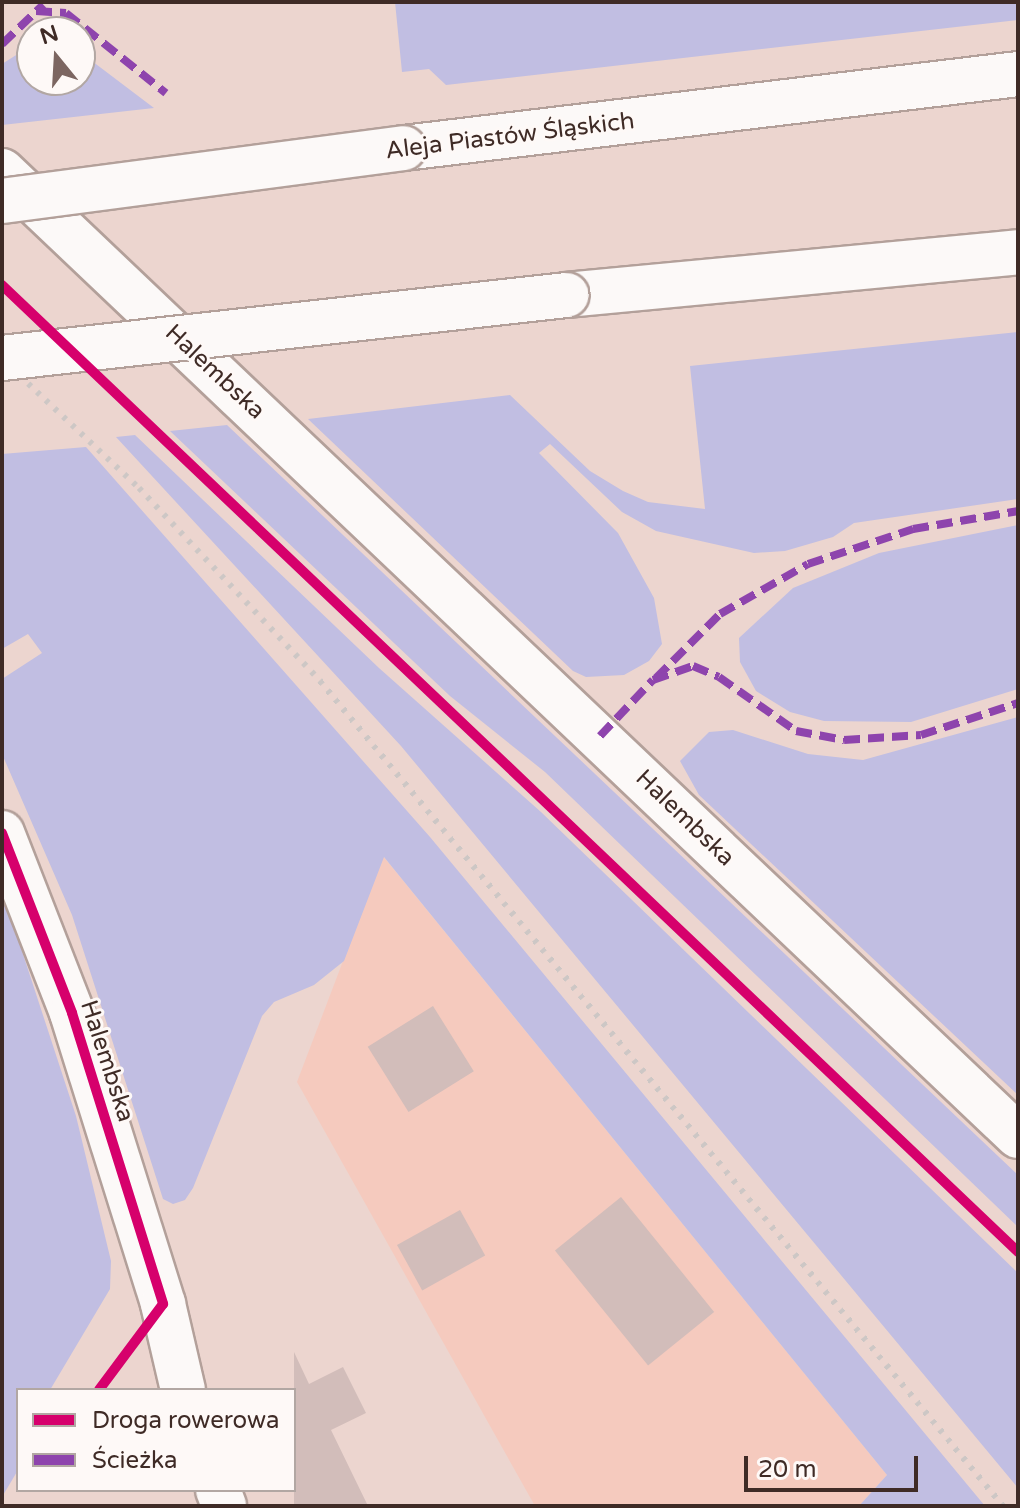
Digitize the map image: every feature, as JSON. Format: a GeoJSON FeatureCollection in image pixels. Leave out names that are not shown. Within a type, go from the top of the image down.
{"type":"FeatureCollection","features":[{"type":"Feature","properties":{"kind":"main road","name":"Aleja Piastów Śląskich"},"geometry":{"type":"LineString","coordinates":[[2,201],[404,148],[1018,74]]}},
{"type":"Feature","properties":{"kind":"main road","name":"Halembska"},"geometry":{"type":"LineString","coordinates":[[2,171],[1018,1136]]}},
{"type":"Feature","properties":{"kind":"main road"},"geometry":{"type":"LineString","coordinates":[[2,358],[566,295],[1018,252]]}},
{"type":"Feature","properties":{"kind":"main road","name":"Halembska"},"geometry":{"type":"LineString","coordinates":[[2,833],[72,1013],[163,1304],[183,1388]]}},
{"type":"Feature","properties":{"kind":"shaded area"},"geometry":{"type":"Polygon","coordinates":[[[395,2],[1018,2],[1018,20],[446,85],[429,69],[402,72],[395,2]]]}},
{"type":"Feature","properties":{"kind":"shaded area"},"geometry":{"type":"Polygon","coordinates":[[[16,55],[16,96],[96,96],[96,64],[154,108],[2,125],[2,64],[16,55]]]}},
{"type":"Feature","properties":{"kind":"shaded area"},"geometry":{"type":"Polygon","coordinates":[[[1018,332],[1018,499],[854,523],[833,537],[785,551],[754,553],[656,531],[622,512],[550,444],[539,453],[618,533],[654,598],[662,644],[649,661],[624,675],[586,677],[573,671],[308,419],[510,395],[590,471],[623,491],[648,502],[705,509],[690,366],[1018,332]]]}},
{"type":"Feature","properties":{"kind":"shaded area"},"geometry":{"type":"Polygon","coordinates":[[[227,425],[1018,1175],[1018,1227],[545,772],[450,696],[170,431],[227,425]]]}},
{"type":"Feature","properties":{"kind":"shaded area"},"geometry":{"type":"Polygon","coordinates":[[[135,435],[379,668],[541,812],[1018,1273],[1018,1488],[401,746],[116,437],[135,435]]]}},
{"type":"Feature","properties":{"kind":"shaded area"},"geometry":{"type":"Polygon","coordinates":[[[86,447],[430,837],[985,1506],[859,1506],[887,1475],[384,857],[344,961],[314,985],[274,1002],[262,1016],[193,1188],[185,1200],[173,1204],[163,1199],[72,915],[2,754],[2,679],[42,653],[28,634],[2,649],[2,454],[86,447]]]}},
{"type":"Feature","properties":{"kind":"shaded area"},"geometry":{"type":"Polygon","coordinates":[[[1018,525],[1018,689],[911,722],[824,721],[790,712],[756,691],[740,662],[739,638],[793,588],[879,553],[1018,525]]]}},
{"type":"Feature","properties":{"kind":"shaded area"},"geometry":{"type":"Polygon","coordinates":[[[1018,717],[1018,1095],[699,795],[680,761],[709,732],[733,730],[808,754],[863,760],[1018,717]]]}},
{"type":"Feature","properties":{"kind":"shaded area"},"geometry":{"type":"Polygon","coordinates":[[[383,856],[887,1475],[859,1506],[535,1506],[297,1082],[383,856]]]}},
{"type":"Feature","properties":{"kind":"shaded area"},"geometry":{"type":"Polygon","coordinates":[[[2,890],[76,1116],[111,1261],[110,1289],[51,1388],[16,1388],[16,1473],[2,1497],[2,890]]]}},
{"type":"Feature","properties":{"kind":"building"},"geometry":{"type":"Polygon","coordinates":[[[433,1006],[474,1071],[409,1112],[368,1047],[433,1006]]]}},
{"type":"Feature","properties":{"kind":"building"},"geometry":{"type":"Polygon","coordinates":[[[621,1197],[714,1312],[648,1366],[555,1250],[621,1197]]]}},
{"type":"Feature","properties":{"kind":"building"},"geometry":{"type":"Polygon","coordinates":[[[460,1210],[485,1255],[422,1290],[397,1245],[460,1210]]]}},
{"type":"Feature","properties":{"kind":"building"},"geometry":{"type":"Polygon","coordinates":[[[294,1352],[309,1384],[343,1367],[366,1413],[331,1430],[368,1506],[294,1506],[294,1352]]]}},
{"type":"Feature","properties":{"kind":"railway"},"geometry":{"type":"LineString","coordinates":[[2,359],[139,488],[320,681],[1003,1506]]}},
{"type":"Feature","properties":{"kind":"marked path"},"geometry":{"type":"LineString","coordinates":[[2,44],[43,5]]}},
{"type":"Feature","properties":{"kind":"marked path"},"geometry":{"type":"LineString","coordinates":[[36,11],[66,13],[166,93]]}},
{"type":"Feature","properties":{"kind":"marked path"},"geometry":{"type":"LineString","coordinates":[[656,678],[720,614],[808,564],[913,529],[1018,511]]}},
{"type":"Feature","properties":{"kind":"marked path"},"geometry":{"type":"LineString","coordinates":[[600,736],[653,680],[693,666],[719,677],[796,731],[844,740],[921,735],[1018,703]]}},
{"type":"Feature","properties":{"kind":"cycle path"},"geometry":{"type":"LineString","coordinates":[[2,285],[1018,1252]]}},
{"type":"Feature","properties":{"kind":"cycle path"},"geometry":{"type":"LineString","coordinates":[[2,833],[72,1013],[163,1304],[100,1388]]}}]}
